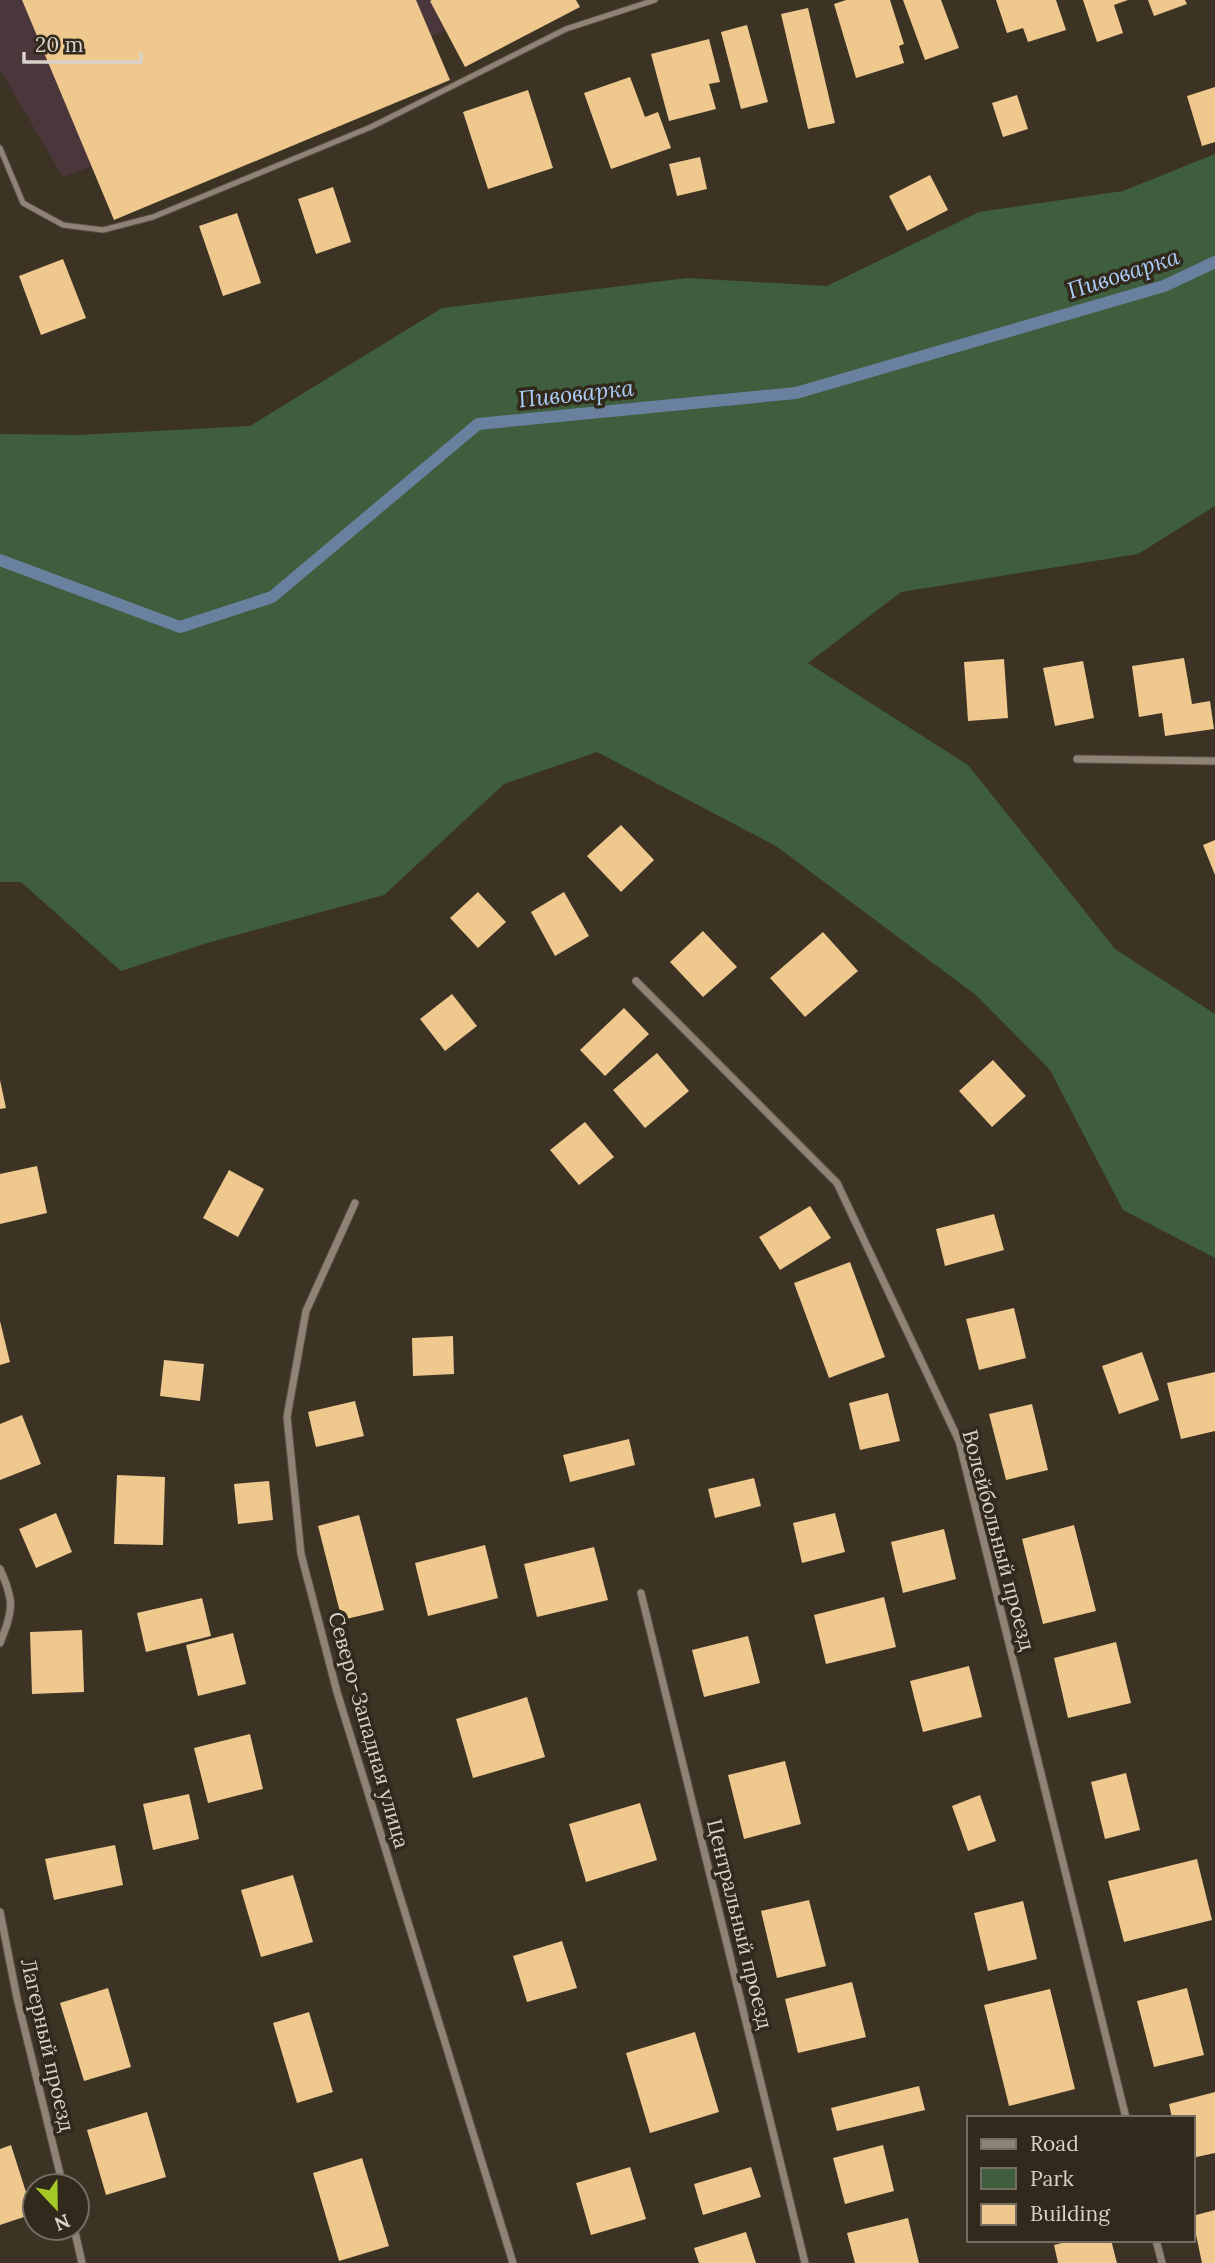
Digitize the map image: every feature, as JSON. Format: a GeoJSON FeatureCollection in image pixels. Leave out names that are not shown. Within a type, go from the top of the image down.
{"type":"FeatureCollection","features":[{"type":"Feature","properties":{"kind":"street"},"geometry":{"type":"LineString","coordinates":[[1077,759],[1215,761]]}},
{"type":"Feature","properties":{"kind":"street","name":"Волейбольный проезд"},"geometry":{"type":"LineString","coordinates":[[636,981],[837,1184],[959,1441],[1126,2116]]}},
{"type":"Feature","properties":{"kind":"street","name":"Северо-Западная улица"},"geometry":{"type":"LineString","coordinates":[[355,1203],[306,1311],[287,1417],[300,1555],[337,1692],[513,2263]]}},
{"type":"Feature","properties":{"kind":"street"},"geometry":{"type":"LineString","coordinates":[[0,1569],[12,1603],[0,1643]]}},
{"type":"Feature","properties":{"kind":"street","name":"Центральный проезд"},"geometry":{"type":"LineString","coordinates":[[641,1592],[805,2263]]}},
{"type":"Feature","properties":{"kind":"street","name":"Лагерный проезд"},"geometry":{"type":"LineString","coordinates":[[0,1912],[17,1998],[60,2172]]}},
{"type":"Feature","properties":{"kind":"street"},"geometry":{"type":"LineString","coordinates":[[77,2242],[82,2263]]}},
{"type":"Feature","properties":{"kind":"street"},"geometry":{"type":"LineString","coordinates":[[1157,2242],[1162,2263]]}},
{"type":"Feature","properties":{"kind":"lane"},"geometry":{"type":"LineString","coordinates":[[0,148],[23,203],[64,225],[103,230],[153,217],[358,132],[566,29],[655,0]]}},
{"type":"Feature","properties":{"kind":"shaded area"},"geometry":{"type":"Polygon","coordinates":[[[0,0],[527,0],[63,177],[0,70],[0,0]]]}},
{"type":"Feature","properties":{"kind":"green space"},"geometry":{"type":"Polygon","coordinates":[[[1215,154],[1215,506],[1138,554],[901,592],[808,663],[968,765],[1115,949],[1215,1014],[1215,1258],[1123,1210],[1050,1070],[977,996],[776,846],[597,752],[504,784],[384,895],[207,943],[121,971],[21,882],[0,882],[0,434],[79,435],[250,426],[442,308],[687,278],[827,286],[979,212],[1123,191],[1215,154]]]}},
{"type":"Feature","properties":{"kind":"building"},"geometry":{"type":"Polygon","coordinates":[[[22,0],[416,0],[450,80],[114,220],[22,0]]]}},
{"type":"Feature","properties":{"kind":"building"},"geometry":{"type":"Polygon","coordinates":[[[576,0],[580,7],[465,67],[430,1],[576,0]]]}},
{"type":"Feature","properties":{"kind":"building"},"geometry":{"type":"Polygon","coordinates":[[[846,0],[890,0],[904,44],[899,46],[904,63],[856,78],[834,4],[846,0]]]}},
{"type":"Feature","properties":{"kind":"building"},"geometry":{"type":"Polygon","coordinates":[[[903,0],[941,0],[959,48],[925,60],[903,0]]]}},
{"type":"Feature","properties":{"kind":"building"},"geometry":{"type":"Polygon","coordinates":[[[996,0],[1056,0],[1066,30],[1028,42],[1023,28],[1007,33],[996,0]]]}},
{"type":"Feature","properties":{"kind":"building"},"geometry":{"type":"Polygon","coordinates":[[[1083,0],[1128,0],[1114,5],[1123,33],[1097,42],[1083,0]]]}},
{"type":"Feature","properties":{"kind":"building"},"geometry":{"type":"Polygon","coordinates":[[[1148,0],[1185,0],[1187,4],[1154,16],[1148,0]]]}},
{"type":"Feature","properties":{"kind":"building"},"geometry":{"type":"Polygon","coordinates":[[[808,8],[835,123],[808,129],[781,14],[808,8]]]}},
{"type":"Feature","properties":{"kind":"building"},"geometry":{"type":"Polygon","coordinates":[[[747,25],[768,102],[741,109],[721,32],[747,25]]]}},
{"type":"Feature","properties":{"kind":"building"},"geometry":{"type":"Polygon","coordinates":[[[709,39],[720,82],[709,84],[716,109],[669,121],[651,54],[709,39]]]}},
{"type":"Feature","properties":{"kind":"building"},"geometry":{"type":"Polygon","coordinates":[[[630,77],[645,117],[658,112],[671,148],[611,169],[584,93],[630,77]]]}},
{"type":"Feature","properties":{"kind":"building"},"geometry":{"type":"Polygon","coordinates":[[[1215,87],[1215,142],[1202,146],[1187,96],[1215,87]]]}},
{"type":"Feature","properties":{"kind":"building"},"geometry":{"type":"Polygon","coordinates":[[[528,90],[553,168],[488,189],[463,112],[528,90]]]}},
{"type":"Feature","properties":{"kind":"building"},"geometry":{"type":"Polygon","coordinates":[[[1017,95],[1028,129],[1003,137],[992,103],[1017,95]]]}},
{"type":"Feature","properties":{"kind":"building"},"geometry":{"type":"Polygon","coordinates":[[[700,157],[707,189],[677,196],[669,164],[700,157]]]}},
{"type":"Feature","properties":{"kind":"building"},"geometry":{"type":"Polygon","coordinates":[[[930,175],[948,210],[907,231],[889,196],[930,175]]]}},
{"type":"Feature","properties":{"kind":"building"},"geometry":{"type":"Polygon","coordinates":[[[333,187],[351,242],[316,254],[298,199],[333,187]]]}},
{"type":"Feature","properties":{"kind":"building"},"geometry":{"type":"Polygon","coordinates":[[[237,213],[261,283],[223,296],[199,226],[237,213]]]}},
{"type":"Feature","properties":{"kind":"building"},"geometry":{"type":"Polygon","coordinates":[[[63,259],[86,318],[41,335],[19,276],[63,259]]]}},
{"type":"Feature","properties":{"kind":"building"},"geometry":{"type":"Polygon","coordinates":[[[1184,658],[1192,704],[1210,701],[1214,729],[1165,736],[1162,713],[1139,717],[1132,666],[1184,658]]]}},
{"type":"Feature","properties":{"kind":"building"},"geometry":{"type":"Polygon","coordinates":[[[1004,659],[1008,718],[968,721],[964,662],[1004,659]]]}},
{"type":"Feature","properties":{"kind":"building"},"geometry":{"type":"Polygon","coordinates":[[[1083,661],[1094,718],[1055,726],[1043,668],[1083,661]]]}},
{"type":"Feature","properties":{"kind":"building"},"geometry":{"type":"Polygon","coordinates":[[[621,825],[654,860],[621,892],[587,856],[621,825]]]}},
{"type":"Feature","properties":{"kind":"building"},"geometry":{"type":"Polygon","coordinates":[[[1215,840],[1215,875],[1203,845],[1215,840]]]}},
{"type":"Feature","properties":{"kind":"building"},"geometry":{"type":"Polygon","coordinates":[[[478,892],[506,922],[478,948],[450,918],[478,892]]]}},
{"type":"Feature","properties":{"kind":"building"},"geometry":{"type":"Polygon","coordinates":[[[564,892],[589,936],[555,956],[531,912],[564,892]]]}},
{"type":"Feature","properties":{"kind":"building"},"geometry":{"type":"Polygon","coordinates":[[[703,931],[737,967],[703,997],[670,962],[703,931]]]}},
{"type":"Feature","properties":{"kind":"building"},"geometry":{"type":"Polygon","coordinates":[[[823,932],[858,971],[805,1017],[770,978],[823,932]]]}},
{"type":"Feature","properties":{"kind":"building"},"geometry":{"type":"Polygon","coordinates":[[[452,994],[477,1026],[445,1051],[420,1019],[452,994]]]}},
{"type":"Feature","properties":{"kind":"building"},"geometry":{"type":"Polygon","coordinates":[[[624,1008],[649,1034],[605,1076],[580,1050],[624,1008]]]}},
{"type":"Feature","properties":{"kind":"building"},"geometry":{"type":"Polygon","coordinates":[[[657,1053],[689,1091],[645,1128],[613,1090],[657,1053]]]}},
{"type":"Feature","properties":{"kind":"building"},"geometry":{"type":"Polygon","coordinates":[[[993,1060],[1026,1096],[992,1127],[959,1091],[993,1060]]]}},
{"type":"Feature","properties":{"kind":"building"},"geometry":{"type":"Polygon","coordinates":[[[0,1080],[6,1108],[0,1109],[0,1080]]]}},
{"type":"Feature","properties":{"kind":"building"},"geometry":{"type":"Polygon","coordinates":[[[585,1122],[614,1157],[579,1185],[550,1150],[585,1122]]]}},
{"type":"Feature","properties":{"kind":"building"},"geometry":{"type":"Polygon","coordinates":[[[37,1166],[47,1213],[0,1224],[0,1174],[37,1166]]]}},
{"type":"Feature","properties":{"kind":"building"},"geometry":{"type":"Polygon","coordinates":[[[229,1170],[264,1189],[238,1237],[203,1218],[229,1170]]]}},
{"type":"Feature","properties":{"kind":"building"},"geometry":{"type":"Polygon","coordinates":[[[810,1206],[831,1238],[780,1270],[759,1237],[810,1206]]]}},
{"type":"Feature","properties":{"kind":"building"},"geometry":{"type":"Polygon","coordinates":[[[994,1214],[1004,1250],[945,1266],[936,1229],[994,1214]]]}},
{"type":"Feature","properties":{"kind":"building"},"geometry":{"type":"Polygon","coordinates":[[[850,1262],[885,1357],[829,1378],[794,1283],[850,1262]]]}},
{"type":"Feature","properties":{"kind":"building"},"geometry":{"type":"Polygon","coordinates":[[[1014,1308],[1026,1358],[979,1370],[966,1319],[1014,1308]]]}},
{"type":"Feature","properties":{"kind":"building"},"geometry":{"type":"Polygon","coordinates":[[[0,1321],[10,1362],[0,1365],[0,1321]]]}},
{"type":"Feature","properties":{"kind":"building"},"geometry":{"type":"Polygon","coordinates":[[[453,1336],[454,1374],[413,1376],[412,1338],[453,1336]]]}},
{"type":"Feature","properties":{"kind":"building"},"geometry":{"type":"Polygon","coordinates":[[[1142,1352],[1159,1400],[1119,1414],[1102,1366],[1142,1352]]]}},
{"type":"Feature","properties":{"kind":"building"},"geometry":{"type":"Polygon","coordinates":[[[164,1360],[204,1364],[200,1401],[160,1396],[164,1360]]]}},
{"type":"Feature","properties":{"kind":"building"},"geometry":{"type":"Polygon","coordinates":[[[1215,1372],[1215,1431],[1181,1439],[1167,1383],[1215,1372]]]}},
{"type":"Feature","properties":{"kind":"building"},"geometry":{"type":"Polygon","coordinates":[[[888,1393],[900,1441],[860,1450],[849,1403],[888,1393]]]}},
{"type":"Feature","properties":{"kind":"building"},"geometry":{"type":"Polygon","coordinates":[[[355,1401],[364,1436],[316,1447],[308,1412],[355,1401]]]}},
{"type":"Feature","properties":{"kind":"building"},"geometry":{"type":"Polygon","coordinates":[[[1032,1404],[1048,1470],[1006,1480],[989,1414],[1032,1404]]]}},
{"type":"Feature","properties":{"kind":"building"},"geometry":{"type":"Polygon","coordinates":[[[22,1415],[41,1464],[0,1480],[0,1424],[22,1415]]]}},
{"type":"Feature","properties":{"kind":"building"},"geometry":{"type":"Polygon","coordinates":[[[629,1439],[635,1465],[570,1482],[563,1455],[629,1439]]]}},
{"type":"Feature","properties":{"kind":"building"},"geometry":{"type":"Polygon","coordinates":[[[117,1475],[165,1477],[163,1545],[114,1544],[117,1475]]]}},
{"type":"Feature","properties":{"kind":"building"},"geometry":{"type":"Polygon","coordinates":[[[754,1478],[761,1506],[715,1518],[708,1489],[754,1478]]]}},
{"type":"Feature","properties":{"kind":"building"},"geometry":{"type":"Polygon","coordinates":[[[269,1481],[273,1520],[238,1524],[234,1484],[269,1481]]]}},
{"type":"Feature","properties":{"kind":"building"},"geometry":{"type":"Polygon","coordinates":[[[56,1513],[72,1552],[36,1568],[19,1529],[56,1513]]]}},
{"type":"Feature","properties":{"kind":"building"},"geometry":{"type":"Polygon","coordinates":[[[835,1513],[845,1552],[802,1563],[793,1523],[835,1513]]]}},
{"type":"Feature","properties":{"kind":"building"},"geometry":{"type":"Polygon","coordinates":[[[359,1515],[384,1610],[342,1620],[318,1526],[359,1515]]]}},
{"type":"Feature","properties":{"kind":"building"},"geometry":{"type":"Polygon","coordinates":[[[1074,1525],[1096,1611],[1043,1624],[1022,1539],[1074,1525]]]}},
{"type":"Feature","properties":{"kind":"building"},"geometry":{"type":"Polygon","coordinates":[[[944,1529],[956,1579],[903,1593],[891,1542],[944,1529]]]}},
{"type":"Feature","properties":{"kind":"building"},"geometry":{"type":"Polygon","coordinates":[[[485,1545],[498,1598],[428,1616],[415,1563],[485,1545]]]}},
{"type":"Feature","properties":{"kind":"building"},"geometry":{"type":"Polygon","coordinates":[[[594,1547],[608,1600],[537,1617],[524,1564],[594,1547]]]}},
{"type":"Feature","properties":{"kind":"building"},"geometry":{"type":"Polygon","coordinates":[[[884,1597],[896,1647],[826,1664],[814,1615],[884,1597]]]}},
{"type":"Feature","properties":{"kind":"building"},"geometry":{"type":"Polygon","coordinates":[[[202,1598],[211,1636],[146,1652],[137,1613],[202,1598]]]}},
{"type":"Feature","properties":{"kind":"building"},"geometry":{"type":"Polygon","coordinates":[[[82,1630],[84,1692],[32,1694],[30,1632],[82,1630]]]}},
{"type":"Feature","properties":{"kind":"building"},"geometry":{"type":"Polygon","coordinates":[[[233,1633],[246,1684],[198,1696],[186,1645],[233,1633]]]}},
{"type":"Feature","properties":{"kind":"building"},"geometry":{"type":"Polygon","coordinates":[[[748,1636],[760,1683],[704,1697],[692,1650],[748,1636]]]}},
{"type":"Feature","properties":{"kind":"building"},"geometry":{"type":"Polygon","coordinates":[[[1116,1642],[1131,1703],[1068,1718],[1054,1658],[1116,1642]]]}},
{"type":"Feature","properties":{"kind":"building"},"geometry":{"type":"Polygon","coordinates":[[[969,1666],[982,1717],[923,1732],[910,1681],[969,1666]]]}},
{"type":"Feature","properties":{"kind":"building"},"geometry":{"type":"Polygon","coordinates":[[[527,1697],[545,1757],[473,1778],[456,1719],[527,1697]]]}},
{"type":"Feature","properties":{"kind":"building"},"geometry":{"type":"Polygon","coordinates":[[[250,1734],[263,1789],[208,1803],[194,1748],[250,1734]]]}},
{"type":"Feature","properties":{"kind":"building"},"geometry":{"type":"Polygon","coordinates":[[[785,1761],[801,1824],[744,1839],[728,1775],[785,1761]]]}},
{"type":"Feature","properties":{"kind":"building"},"geometry":{"type":"Polygon","coordinates":[[[1126,1773],[1140,1830],[1105,1839],[1091,1782],[1126,1773]]]}},
{"type":"Feature","properties":{"kind":"building"},"geometry":{"type":"Polygon","coordinates":[[[189,1794],[199,1839],[153,1850],[143,1804],[189,1794]]]}},
{"type":"Feature","properties":{"kind":"building"},"geometry":{"type":"Polygon","coordinates":[[[980,1795],[996,1841],[968,1851],[952,1806],[980,1795]]]}},
{"type":"Feature","properties":{"kind":"building"},"geometry":{"type":"Polygon","coordinates":[[[640,1803],[657,1860],[586,1882],[569,1824],[640,1803]]]}},
{"type":"Feature","properties":{"kind":"building"},"geometry":{"type":"Polygon","coordinates":[[[115,1845],[123,1885],[54,1900],[45,1859],[115,1845]]]}},
{"type":"Feature","properties":{"kind":"building"},"geometry":{"type":"Polygon","coordinates":[[[1197,1859],[1212,1920],[1124,1942],[1108,1881],[1197,1859]]]}},
{"type":"Feature","properties":{"kind":"building"},"geometry":{"type":"Polygon","coordinates":[[[293,1875],[313,1942],[261,1957],[241,1890],[293,1875]]]}},
{"type":"Feature","properties":{"kind":"building"},"geometry":{"type":"Polygon","coordinates":[[[809,1900],[826,1966],[777,1978],[761,1911],[809,1900]]]}},
{"type":"Feature","properties":{"kind":"building"},"geometry":{"type":"Polygon","coordinates":[[[1023,1901],[1037,1959],[988,1971],[974,1913],[1023,1901]]]}},
{"type":"Feature","properties":{"kind":"building"},"geometry":{"type":"Polygon","coordinates":[[[562,1941],[577,1988],[527,2002],[513,1956],[562,1941]]]}},
{"type":"Feature","properties":{"kind":"building"},"geometry":{"type":"Polygon","coordinates":[[[852,1982],[866,2037],[798,2053],[785,1999],[852,1982]]]}},
{"type":"Feature","properties":{"kind":"building"},"geometry":{"type":"Polygon","coordinates":[[[108,1988],[131,2067],[84,2081],[60,2003],[108,1988]]]}},
{"type":"Feature","properties":{"kind":"building"},"geometry":{"type":"Polygon","coordinates":[[[1187,1988],[1204,2055],[1154,2067],[1137,2001],[1187,1988]]]}},
{"type":"Feature","properties":{"kind":"building"},"geometry":{"type":"Polygon","coordinates":[[[1050,1989],[1075,2089],[1009,2106],[984,2005],[1050,1989]]]}},
{"type":"Feature","properties":{"kind":"building"},"geometry":{"type":"Polygon","coordinates":[[[309,2012],[333,2092],[297,2103],[273,2023],[309,2012]]]}},
{"type":"Feature","properties":{"kind":"building"},"geometry":{"type":"Polygon","coordinates":[[[695,2032],[719,2112],[650,2133],[626,2053],[695,2032]]]}},
{"type":"Feature","properties":{"kind":"building"},"geometry":{"type":"Polygon","coordinates":[[[919,2086],[925,2110],[837,2131],[831,2108],[919,2086]]]}},
{"type":"Feature","properties":{"kind":"building"},"geometry":{"type":"Polygon","coordinates":[[[1215,2092],[1215,2153],[1194,2158],[1194,2116],[1172,2116],[1169,2104],[1215,2092]]]}},
{"type":"Feature","properties":{"kind":"building"},"geometry":{"type":"Polygon","coordinates":[[[147,2112],[166,2177],[106,2195],[87,2130],[147,2112]]]}},
{"type":"Feature","properties":{"kind":"building"},"geometry":{"type":"Polygon","coordinates":[[[11,2145],[21,2176],[21,2218],[0,2225],[0,2149],[11,2145]]]}},
{"type":"Feature","properties":{"kind":"building"},"geometry":{"type":"Polygon","coordinates":[[[883,2145],[894,2191],[845,2204],[833,2158],[883,2145]]]}},
{"type":"Feature","properties":{"kind":"building"},"geometry":{"type":"Polygon","coordinates":[[[362,2158],[389,2246],[339,2261],[313,2173],[362,2158]]]}},
{"type":"Feature","properties":{"kind":"building"},"geometry":{"type":"Polygon","coordinates":[[[630,2167],[646,2219],[591,2235],[576,2183],[630,2167]]]}},
{"type":"Feature","properties":{"kind":"building"},"geometry":{"type":"Polygon","coordinates":[[[751,2167],[761,2197],[703,2215],[694,2184],[751,2167]]]}},
{"type":"Feature","properties":{"kind":"building"},"geometry":{"type":"Polygon","coordinates":[[[1215,2210],[1215,2263],[1202,2263],[1194,2215],[1215,2210]]]}},
{"type":"Feature","properties":{"kind":"building"},"geometry":{"type":"Polygon","coordinates":[[[908,2218],[919,2263],[855,2263],[847,2233],[908,2218]]]}},
{"type":"Feature","properties":{"kind":"building"},"geometry":{"type":"Polygon","coordinates":[[[746,2232],[756,2263],[699,2263],[694,2248],[746,2232]]]}},
{"type":"Feature","properties":{"kind":"building"},"geometry":{"type":"Polygon","coordinates":[[[1066,2242],[1112,2242],[1117,2263],[1058,2263],[1054,2245],[1066,2242]]]}},
{"type":"Feature","properties":{"kind":"waterway","name":"Пивоварка"},"geometry":{"type":"LineString","coordinates":[[0,560],[180,627],[272,597],[478,424],[796,393],[1164,286],[1215,262]]}}]}
